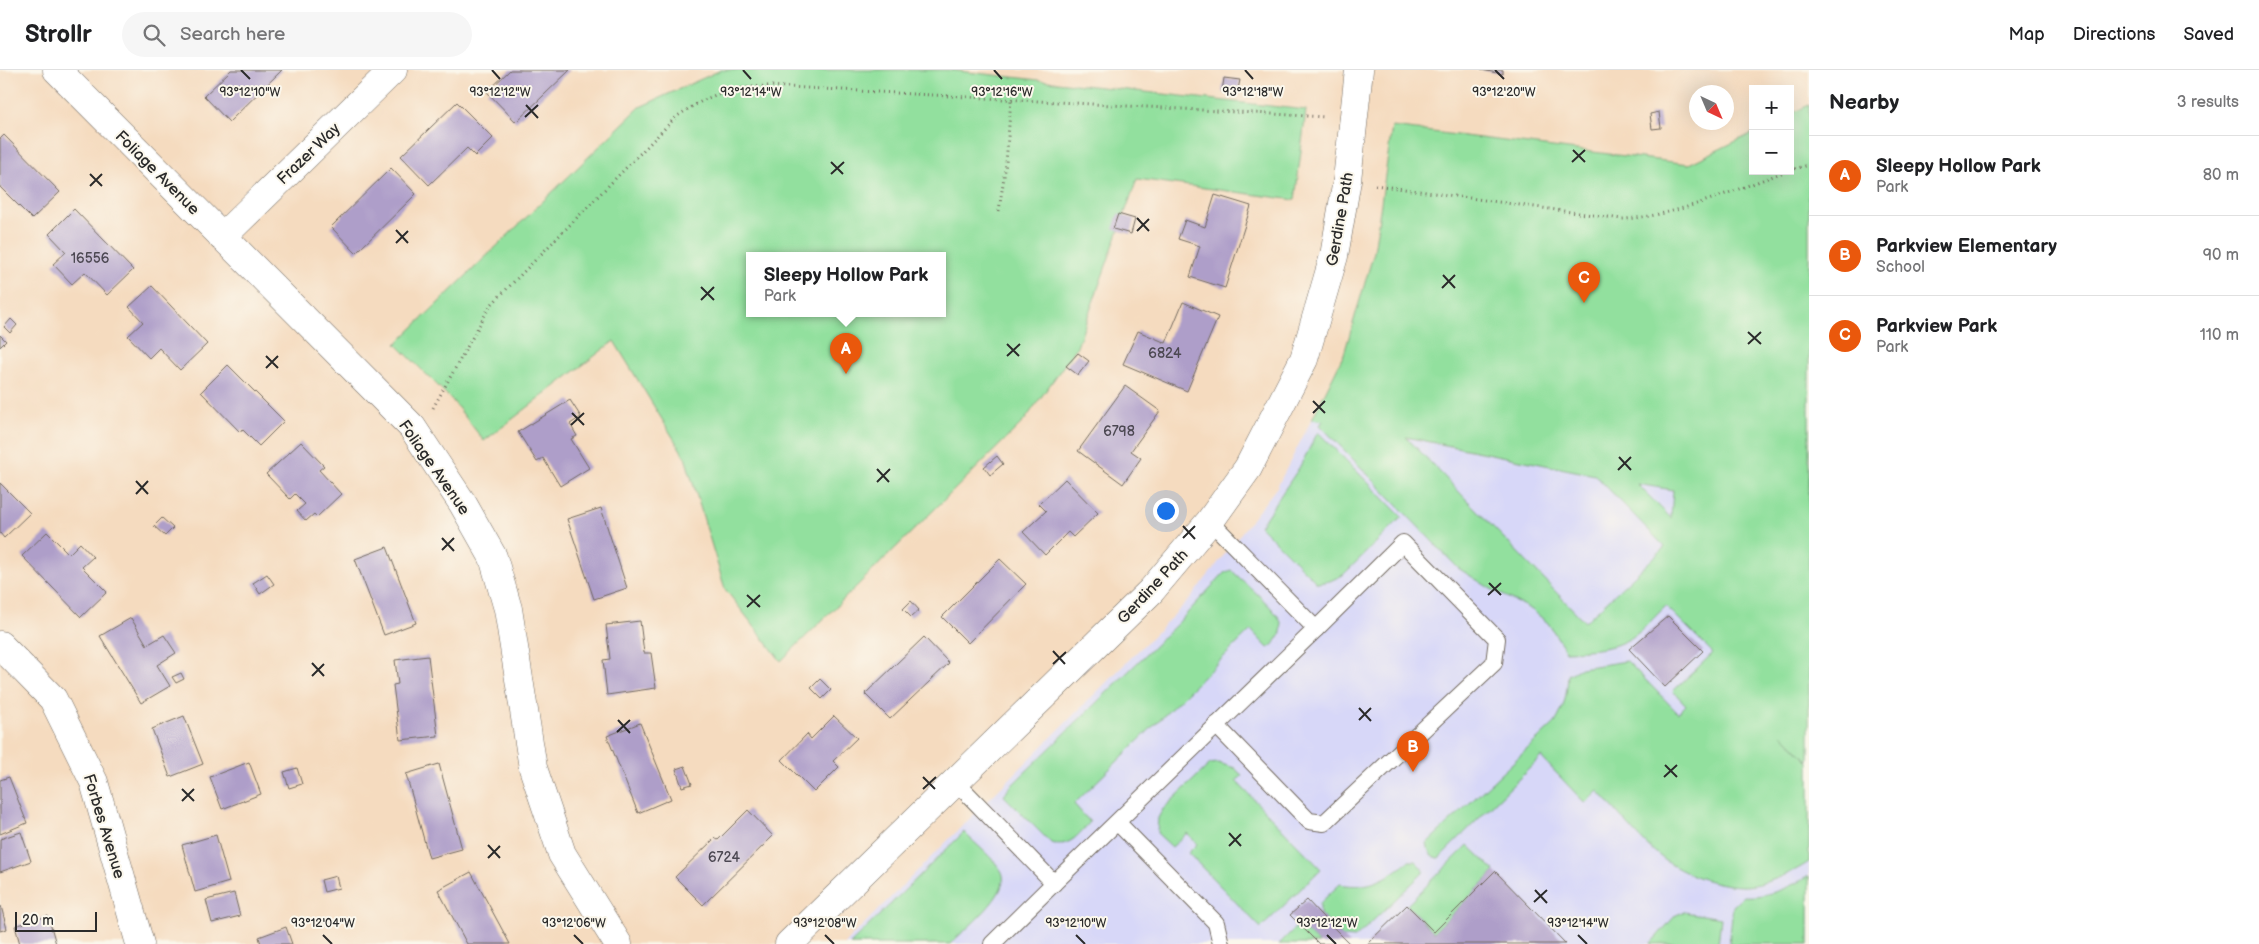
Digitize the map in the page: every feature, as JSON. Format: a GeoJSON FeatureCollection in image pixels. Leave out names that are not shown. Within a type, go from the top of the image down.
{"type":"FeatureCollection","features":[{"type":"Feature","properties":{"kind":"street","name":"Foliage Avenue"},"geometry":{"type":"LineString","coordinates":[[57,70],[412,427],[463,504],[493,557],[508,609],[533,768],[562,854],[618,944]]}},
{"type":"Feature","properties":{"kind":"street","name":"Frazer Way"},"geometry":{"type":"LineString","coordinates":[[222,237],[393,70]]}},
{"type":"Feature","properties":{"kind":"street","name":"Gerdine Path"},"geometry":{"type":"LineString","coordinates":[[789,944],[955,780],[1151,591],[1210,521],[1248,468],[1304,359],[1334,256],[1347,180],[1359,70]]}},
{"type":"Feature","properties":{"kind":"street","name":"Forbes Avenue"},"geometry":{"type":"LineString","coordinates":[[0,644],[53,699],[94,782],[140,944]]}},
{"type":"Feature","properties":{"kind":"lane"},"geometry":{"type":"LineString","coordinates":[[1210,521],[1316,629]]}},
{"type":"Feature","properties":{"kind":"lane"},"geometry":{"type":"LineString","coordinates":[[992,944],[1216,725],[1404,543],[1498,639],[1494,663],[1324,823],[1308,820],[1216,725]]}},
{"type":"Feature","properties":{"kind":"lane"},"geometry":{"type":"LineString","coordinates":[[955,780],[1054,884]]}},
{"type":"Feature","properties":{"kind":"lane"},"geometry":{"type":"LineString","coordinates":[[1118,822],[1216,923],[1221,944]]}},
{"type":"Feature","properties":{"kind":"path"},"geometry":{"type":"LineString","coordinates":[[412,427],[434,407],[490,306],[676,117],[700,100],[739,86],[770,86],[1354,120]]}},
{"type":"Feature","properties":{"kind":"path"},"geometry":{"type":"LineString","coordinates":[[999,211],[1006,164],[1011,100]]}},
{"type":"Feature","properties":{"kind":"path"},"geometry":{"type":"LineString","coordinates":[[1794,170],[1809,165]]}},
{"type":"Feature","properties":{"kind":"path"},"geometry":{"type":"LineString","coordinates":[[1347,180],[1622,219],[1638,218],[1689,205],[1777,175]]}},
{"type":"Feature","properties":{"kind":"shaded area"},"geometry":{"type":"Polygon","coordinates":[[[1312,419],[1756,507],[1809,561],[1809,944],[844,944],[1189,600],[1277,487],[1312,419]]]}},
{"type":"Feature","properties":{"kind":"green space"},"geometry":{"type":"Polygon","coordinates":[[[721,70],[949,70],[1306,110],[1295,200],[1137,179],[1077,347],[1024,421],[781,661],[725,589],[685,457],[614,341],[484,441],[452,400],[396,344],[640,107],[721,70]]]}},
{"type":"Feature","properties":{"kind":"green space"},"geometry":{"type":"Polygon","coordinates":[[[1809,105],[1809,761],[1782,734],[1809,762],[1809,862],[1776,879],[1749,886],[1731,885],[1699,878],[1670,864],[1653,851],[1598,791],[1585,803],[1541,757],[1439,858],[1433,856],[1429,851],[1427,843],[1555,723],[1565,700],[1568,675],[1581,668],[1627,661],[1678,713],[1686,705],[1673,691],[1713,653],[1666,606],[1640,631],[1624,642],[1600,649],[1566,651],[1548,623],[1532,610],[1491,589],[1458,568],[1320,425],[1323,421],[1312,419],[1344,354],[1374,252],[1392,127],[1689,164],[1749,135],[1749,175],[1794,175],[1794,112],[1809,105]],[[1406,437],[1585,622],[1665,547],[1595,475],[1406,437]],[[1637,484],[1671,518],[1673,490],[1637,484]]]}},
{"type":"Feature","properties":{"kind":"green space"},"geometry":{"type":"Polygon","coordinates":[[[1318,432],[1402,517],[1343,575],[1330,581],[1317,583],[1260,526],[1299,468],[1318,432]]]}},
{"type":"Feature","properties":{"kind":"green space"},"geometry":{"type":"Polygon","coordinates":[[[1231,570],[1264,600],[1279,618],[1282,627],[1278,639],[1268,648],[1251,630],[1074,804],[1090,822],[1082,831],[1069,842],[1063,844],[1051,843],[1004,796],[1009,788],[1179,622],[1224,573],[1231,570]]]}},
{"type":"Feature","properties":{"kind":"green space"},"geometry":{"type":"Polygon","coordinates":[[[1218,763],[1235,768],[1242,776],[1236,781],[1321,869],[1261,928],[1188,853],[1197,844],[1187,833],[1172,847],[1157,833],[1158,818],[1163,809],[1210,764],[1218,763]]]}},
{"type":"Feature","properties":{"kind":"green space"},"geometry":{"type":"Polygon","coordinates":[[[964,832],[990,857],[1002,872],[1003,881],[1000,890],[994,900],[975,921],[950,944],[850,944],[964,832]]]}},
{"type":"Feature","properties":{"kind":"green space"},"geometry":{"type":"Polygon","coordinates":[[[1468,845],[1495,871],[1434,932],[1407,905],[1468,845]]]}},
{"type":"Feature","properties":{"kind":"green space"},"geometry":{"type":"Polygon","coordinates":[[[1409,861],[1415,861],[1423,869],[1423,873],[1355,938],[1343,937],[1320,914],[1320,903],[1340,884],[1360,885],[1378,881],[1409,861]]]}},
{"type":"Feature","properties":{"kind":"green space"},"geometry":{"type":"Polygon","coordinates":[[[1809,876],[1809,944],[1729,944],[1733,906],[1744,896],[1778,891],[1809,876]]]}},
{"type":"Feature","properties":{"kind":"green space"},"geometry":{"type":"Polygon","coordinates":[[[1684,912],[1721,918],[1718,944],[1650,944],[1676,915],[1684,912]]]}},
{"type":"Feature","properties":{"kind":"green space"},"geometry":{"type":"Polygon","coordinates":[[[1295,928],[1304,929],[1319,944],[1279,944],[1295,928]]]}},
{"type":"Feature","properties":{"kind":"building"},"geometry":{"type":"Polygon","coordinates":[[[231,70],[282,70],[229,122],[204,96],[231,70]]]}},
{"type":"Feature","properties":{"kind":"building"},"geometry":{"type":"Polygon","coordinates":[[[510,70],[570,70],[516,122],[487,92],[510,70]]]}},
{"type":"Feature","properties":{"kind":"building"},"geometry":{"type":"Polygon","coordinates":[[[1481,70],[1503,70],[1503,74],[1481,70]]]}},
{"type":"Feature","properties":{"kind":"building"},"geometry":{"type":"Polygon","coordinates":[[[1224,78],[1240,80],[1237,94],[1222,92],[1224,78]]]}},
{"type":"Feature","properties":{"kind":"building"},"geometry":{"type":"Polygon","coordinates":[[[457,102],[493,138],[475,156],[467,148],[429,185],[401,156],[457,102]]]}},
{"type":"Feature","properties":{"kind":"building"},"geometry":{"type":"Polygon","coordinates":[[[1659,112],[1661,128],[1652,129],[1650,114],[1659,112]]]}},
{"type":"Feature","properties":{"kind":"building"},"geometry":{"type":"Polygon","coordinates":[[[4,135],[60,192],[32,219],[0,187],[0,139],[4,135]]]}},
{"type":"Feature","properties":{"kind":"building"},"geometry":{"type":"Polygon","coordinates":[[[391,168],[416,194],[356,253],[331,227],[391,168]]]}},
{"type":"Feature","properties":{"kind":"building"},"geometry":{"type":"Polygon","coordinates":[[[1215,195],[1251,206],[1225,288],[1190,277],[1200,246],[1178,239],[1185,220],[1205,227],[1215,195]]]}},
{"type":"Feature","properties":{"kind":"building"},"geometry":{"type":"Polygon","coordinates":[[[74,209],[133,270],[107,295],[85,272],[72,284],[53,264],[66,252],[49,234],[74,209]]]}},
{"type":"Feature","properties":{"kind":"building"},"geometry":{"type":"Polygon","coordinates":[[[1118,214],[1135,219],[1131,234],[1113,229],[1118,214]]]}},
{"type":"Feature","properties":{"kind":"building"},"geometry":{"type":"Polygon","coordinates":[[[152,286],[207,344],[180,370],[159,348],[149,358],[128,336],[143,322],[129,307],[152,286]]]}},
{"type":"Feature","properties":{"kind":"building"},"geometry":{"type":"Polygon","coordinates":[[[1183,302],[1218,317],[1187,391],[1123,364],[1138,331],[1166,343],[1183,302]]]}},
{"type":"Feature","properties":{"kind":"building"},"geometry":{"type":"Polygon","coordinates":[[[11,319],[17,325],[10,333],[4,327],[11,319]]]}},
{"type":"Feature","properties":{"kind":"building"},"geometry":{"type":"Polygon","coordinates":[[[0,335],[6,341],[0,347],[0,335]]]}},
{"type":"Feature","properties":{"kind":"building"},"geometry":{"type":"Polygon","coordinates":[[[1078,353],[1089,361],[1078,375],[1066,366],[1078,353]]]}},
{"type":"Feature","properties":{"kind":"building"},"geometry":{"type":"Polygon","coordinates":[[[228,365],[284,421],[259,446],[242,429],[240,432],[201,392],[228,365]]]}},
{"type":"Feature","properties":{"kind":"building"},"geometry":{"type":"Polygon","coordinates":[[[1125,386],[1160,411],[1131,451],[1141,458],[1123,484],[1078,451],[1125,386]]]}},
{"type":"Feature","properties":{"kind":"building"},"geometry":{"type":"Polygon","coordinates":[[[570,400],[581,417],[570,424],[577,436],[571,439],[589,468],[560,486],[543,458],[537,462],[518,432],[570,400]]]}},
{"type":"Feature","properties":{"kind":"building"},"geometry":{"type":"Polygon","coordinates":[[[301,442],[324,466],[319,470],[341,494],[317,517],[314,514],[306,521],[297,511],[305,504],[295,494],[290,499],[266,474],[301,442]]]}},
{"type":"Feature","properties":{"kind":"building"},"geometry":{"type":"Polygon","coordinates":[[[997,456],[1003,464],[990,475],[984,467],[997,456]]]}},
{"type":"Feature","properties":{"kind":"building"},"geometry":{"type":"Polygon","coordinates":[[[1065,479],[1098,513],[1073,537],[1068,532],[1045,555],[1023,532],[1046,511],[1039,504],[1065,479]]]}},
{"type":"Feature","properties":{"kind":"building"},"geometry":{"type":"Polygon","coordinates":[[[0,483],[30,513],[4,538],[0,533],[0,483]]]}},
{"type":"Feature","properties":{"kind":"building"},"geometry":{"type":"Polygon","coordinates":[[[601,508],[627,588],[594,599],[567,519],[601,508]]]}},
{"type":"Feature","properties":{"kind":"building"},"geometry":{"type":"Polygon","coordinates":[[[162,518],[173,528],[165,536],[154,526],[162,518]]]}},
{"type":"Feature","properties":{"kind":"building"},"geometry":{"type":"Polygon","coordinates":[[[47,532],[69,554],[80,543],[93,557],[82,567],[107,592],[81,617],[22,556],[47,532]]]}},
{"type":"Feature","properties":{"kind":"building"},"geometry":{"type":"Polygon","coordinates":[[[387,547],[416,623],[384,635],[355,559],[387,547]]]}},
{"type":"Feature","properties":{"kind":"building"},"geometry":{"type":"Polygon","coordinates":[[[1000,559],[1026,584],[968,643],[942,617],[1000,559]]]}},
{"type":"Feature","properties":{"kind":"building"},"geometry":{"type":"Polygon","coordinates":[[[267,574],[274,584],[260,594],[253,583],[267,574]]]}},
{"type":"Feature","properties":{"kind":"building"},"geometry":{"type":"Polygon","coordinates":[[[911,601],[919,610],[911,617],[903,609],[911,601]]]}},
{"type":"Feature","properties":{"kind":"building"},"geometry":{"type":"Polygon","coordinates":[[[1668,616],[1703,651],[1665,687],[1629,649],[1668,616]]]}},
{"type":"Feature","properties":{"kind":"building"},"geometry":{"type":"Polygon","coordinates":[[[131,618],[147,645],[164,635],[176,653],[157,665],[170,686],[141,703],[100,636],[131,618]]]}},
{"type":"Feature","properties":{"kind":"building"},"geometry":{"type":"Polygon","coordinates":[[[640,621],[644,653],[651,653],[656,688],[607,695],[603,660],[610,659],[606,625],[640,621]]]}},
{"type":"Feature","properties":{"kind":"building"},"geometry":{"type":"Polygon","coordinates":[[[924,637],[949,663],[890,719],[865,694],[924,637]]]}},
{"type":"Feature","properties":{"kind":"building"},"geometry":{"type":"Polygon","coordinates":[[[428,656],[438,736],[400,740],[393,685],[398,684],[395,660],[428,656]]]}},
{"type":"Feature","properties":{"kind":"building"},"geometry":{"type":"Polygon","coordinates":[[[181,673],[184,679],[176,683],[172,677],[181,673]]]}},
{"type":"Feature","properties":{"kind":"building"},"geometry":{"type":"Polygon","coordinates":[[[820,679],[831,690],[822,699],[811,688],[820,679]]]}},
{"type":"Feature","properties":{"kind":"building"},"geometry":{"type":"Polygon","coordinates":[[[184,716],[203,764],[170,777],[152,729],[184,716]]]}},
{"type":"Feature","properties":{"kind":"building"},"geometry":{"type":"Polygon","coordinates":[[[834,716],[857,738],[833,761],[839,767],[814,792],[782,760],[807,734],[811,739],[834,716]]]}},
{"type":"Feature","properties":{"kind":"building"},"geometry":{"type":"Polygon","coordinates":[[[640,723],[671,799],[638,813],[607,736],[640,723]]]}},
{"type":"Feature","properties":{"kind":"building"},"geometry":{"type":"Polygon","coordinates":[[[249,762],[261,794],[222,809],[210,777],[249,762]]]}},
{"type":"Feature","properties":{"kind":"building"},"geometry":{"type":"Polygon","coordinates":[[[439,764],[462,849],[429,858],[406,774],[439,764]]]}},
{"type":"Feature","properties":{"kind":"building"},"geometry":{"type":"Polygon","coordinates":[[[685,766],[692,784],[682,787],[676,769],[685,766]]]}},
{"type":"Feature","properties":{"kind":"building"},"geometry":{"type":"Polygon","coordinates":[[[297,768],[302,784],[289,788],[284,772],[297,768]]]}},
{"type":"Feature","properties":{"kind":"building"},"geometry":{"type":"Polygon","coordinates":[[[9,777],[27,823],[0,834],[0,780],[9,777]]]}},
{"type":"Feature","properties":{"kind":"building"},"geometry":{"type":"Polygon","coordinates":[[[748,810],[773,836],[703,905],[675,877],[715,838],[718,840],[748,810]]]}},
{"type":"Feature","properties":{"kind":"building"},"geometry":{"type":"Polygon","coordinates":[[[21,832],[31,861],[0,872],[0,839],[21,832]]]}},
{"type":"Feature","properties":{"kind":"building"},"geometry":{"type":"Polygon","coordinates":[[[216,835],[229,882],[195,892],[182,845],[216,835]]]}},
{"type":"Feature","properties":{"kind":"building"},"geometry":{"type":"Polygon","coordinates":[[[1495,871],[1566,944],[1367,944],[1407,905],[1434,932],[1495,871]]]}},
{"type":"Feature","properties":{"kind":"building"},"geometry":{"type":"Polygon","coordinates":[[[471,872],[510,944],[467,944],[438,890],[471,872]]]}},
{"type":"Feature","properties":{"kind":"building"},"geometry":{"type":"Polygon","coordinates":[[[336,876],[339,888],[324,892],[321,880],[336,876]]]}},
{"type":"Feature","properties":{"kind":"building"},"geometry":{"type":"Polygon","coordinates":[[[234,893],[240,916],[212,923],[206,900],[234,893]]]}},
{"type":"Feature","properties":{"kind":"building"},"geometry":{"type":"Polygon","coordinates":[[[1307,900],[1350,944],[1319,944],[1290,915],[1307,900]]]}},
{"type":"Feature","properties":{"kind":"building"},"geometry":{"type":"Polygon","coordinates":[[[0,907],[7,929],[0,931],[0,907]]]}},
{"type":"Feature","properties":{"kind":"building"},"geometry":{"type":"Polygon","coordinates":[[[48,916],[56,944],[20,944],[15,926],[48,916]]]}},
{"type":"Feature","properties":{"kind":"building"},"geometry":{"type":"Polygon","coordinates":[[[286,927],[292,944],[261,944],[259,937],[286,927]]]}},
{"type":"Feature","properties":{"kind":"place","name":"Parkview Park"},"geometry":{"type":"Point","coordinates":[1584,303]}},
{"type":"Feature","properties":{"kind":"place","name":"Sleepy Hollow Park"},"geometry":{"type":"Point","coordinates":[846,374]}},
{"type":"Feature","properties":{"kind":"place","name":"Parkview Elementary"},"geometry":{"type":"Point","coordinates":[1413,772]}}]}
